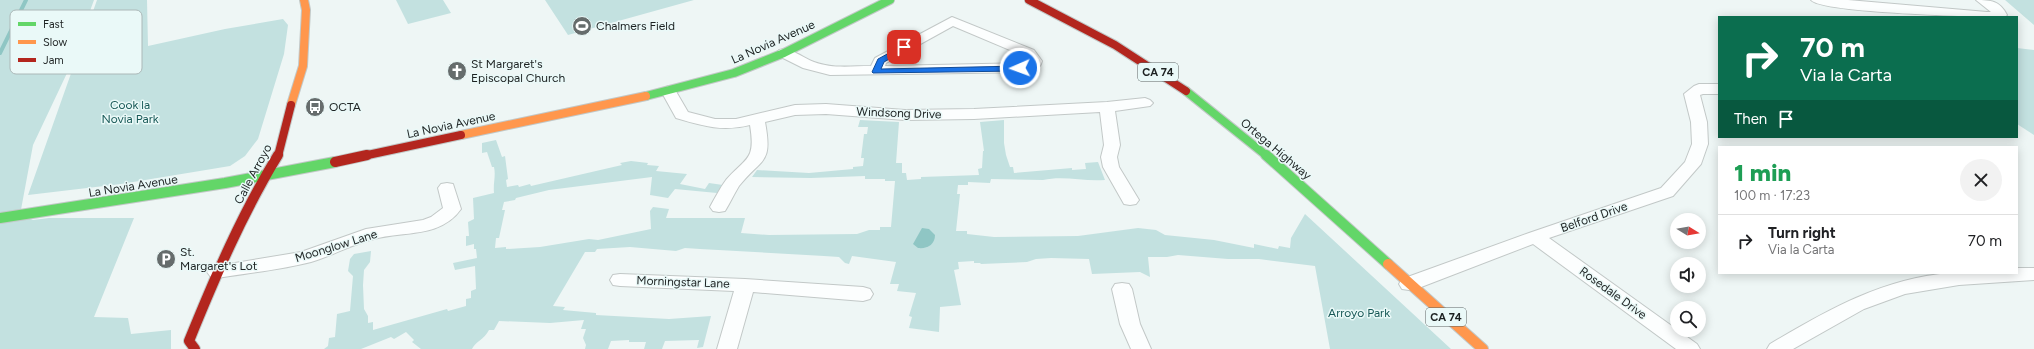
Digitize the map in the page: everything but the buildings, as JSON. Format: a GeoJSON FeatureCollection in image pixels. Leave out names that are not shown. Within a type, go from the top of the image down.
{"type":"FeatureCollection","features":[{"type":"Feature","properties":{"kind":"main road","name":"Calle Arroyo"},"geometry":{"type":"LineString","coordinates":[[195,349],[189,341],[217,272],[254,196],[268,175],[280,152],[292,99],[303,66],[306,10],[304,0]]}},
{"type":"Feature","properties":{"kind":"main road","name":"La Novia Avenue"},"geometry":{"type":"LineString","coordinates":[[0,218],[268,175],[365,156],[669,91],[734,73],[784,53],[890,0]]}},
{"type":"Feature","properties":{"kind":"main road","name":"Ortega Highway"},"geometry":{"type":"LineString","coordinates":[[1029,0],[1080,25],[1131,54],[1196,98],[1275,162],[1483,349]]}},
{"type":"Feature","properties":{"kind":"street"},"geometry":{"type":"LineString","coordinates":[[1818,0],[1987,16],[2000,15],[1997,9],[1983,0]]}},
{"type":"Feature","properties":{"kind":"street"},"geometry":{"type":"LineString","coordinates":[[784,53],[822,70],[876,72],[1028,68],[1034,65],[1035,61],[1029,54],[952,21],[880,61],[876,72]]}},
{"type":"Feature","properties":{"kind":"street","name":"Belford Drive"},"geometry":{"type":"LineString","coordinates":[[1409,284],[1535,237],[1667,192],[1693,164],[1700,144],[1699,122],[1692,94],[1699,89],[1718,89]]}},
{"type":"Feature","properties":{"kind":"street","name":"Windsong Drive"},"geometry":{"type":"LineString","coordinates":[[669,91],[682,115],[698,121],[715,124],[736,124],[795,110],[826,109],[936,115],[1107,107],[1145,102]]}},
{"type":"Feature","properties":{"kind":"street"},"geometry":{"type":"LineString","coordinates":[[1107,107],[1112,145],[1109,157],[1110,167],[1130,200]]}},
{"type":"Feature","properties":{"kind":"street"},"geometry":{"type":"LineString","coordinates":[[719,207],[732,184],[758,156],[761,143],[757,119]]}},
{"type":"Feature","properties":{"kind":"street","name":"Moonglow Lane"},"geometry":{"type":"LineString","coordinates":[[217,272],[303,257],[372,233],[422,225],[440,219],[448,215],[452,209],[447,188]]}},
{"type":"Feature","properties":{"kind":"street","name":"Rosedale Drive"},"geometry":{"type":"LineString","coordinates":[[1535,237],[1690,349]]}},
{"type":"Feature","properties":{"kind":"street"},"geometry":{"type":"LineString","coordinates":[[1776,349],[1851,307],[1885,293],[1921,284],[1987,275],[2034,274]]}},
{"type":"Feature","properties":{"kind":"street","name":"Morningstar Lane"},"geometry":{"type":"LineString","coordinates":[[620,280],[746,285],[863,294]]}},
{"type":"Feature","properties":{"kind":"street","name":"Morningstar Lane"},"geometry":{"type":"LineString","coordinates":[[727,349],[746,285]]}},
{"type":"Feature","properties":{"kind":"street"},"geometry":{"type":"LineString","coordinates":[[1122,288],[1130,324],[1141,349]]}},
{"type":"Feature","properties":{"kind":"green space"},"geometry":{"type":"Polygon","coordinates":[[[0,0],[94,0],[90,10],[10,10],[10,74],[67,74],[33,145],[20,215],[33,220],[49,218],[134,218],[94,317],[128,318],[131,334],[171,330],[171,349],[0,349],[0,0]]]}},
{"type":"Feature","properties":{"kind":"green space","name":"Cook la Novia Park"},"geometry":{"type":"Polygon","coordinates":[[[97,0],[147,0],[148,46],[225,29],[283,19],[288,25],[284,54],[258,139],[245,156],[230,166],[121,184],[28,195],[71,74],[142,74],[142,10],[93,10],[97,0]]]}},
{"type":"Feature","properties":{"kind":"green space"},"geometry":{"type":"Polygon","coordinates":[[[396,0],[443,0],[451,13],[408,24],[396,0]]]}},
{"type":"Feature","properties":{"kind":"green space","name":"Chalmers Field"},"geometry":{"type":"Polygon","coordinates":[[[545,0],[694,0],[568,35],[545,0]]]}},
{"type":"Feature","properties":{"kind":"green space"},"geometry":{"type":"Polygon","coordinates":[[[2005,0],[2034,0],[2034,25],[2005,0]]]}},
{"type":"Feature","properties":{"kind":"green space"},"geometry":{"type":"Polygon","coordinates":[[[2018,48],[2034,50],[2034,135],[2018,125],[2018,48]]]}},
{"type":"Feature","properties":{"kind":"green space","name":"Arroyo Park"},"geometry":{"type":"Polygon","coordinates":[[[860,120],[899,122],[896,163],[902,163],[902,173],[906,173],[907,180],[921,179],[921,177],[979,175],[978,169],[982,168],[984,151],[980,122],[1004,120],[1004,143],[1006,155],[1010,167],[1013,167],[1014,173],[1072,168],[1072,170],[1086,169],[1085,163],[1098,162],[1105,180],[1066,178],[1043,180],[991,179],[990,183],[968,182],[968,185],[958,185],[957,194],[960,194],[956,231],[967,231],[967,234],[994,237],[1078,236],[1138,228],[1156,230],[1165,235],[1214,240],[1254,248],[1254,244],[1278,249],[1279,246],[1290,248],[1291,238],[1305,214],[1451,349],[1330,349],[1315,266],[1259,259],[1228,259],[1178,255],[1167,257],[1148,257],[1150,277],[1140,272],[1092,274],[1089,259],[1051,258],[1036,259],[1027,262],[981,264],[974,263],[974,261],[958,262],[959,269],[954,270],[961,305],[940,307],[939,332],[909,328],[912,317],[909,316],[916,293],[897,291],[899,284],[890,284],[896,262],[852,256],[849,264],[845,263],[839,257],[685,248],[676,251],[630,247],[597,249],[595,252],[585,252],[553,306],[565,307],[563,310],[596,313],[596,315],[669,319],[711,316],[703,347],[697,348],[699,340],[665,341],[662,349],[644,349],[646,342],[629,342],[629,340],[611,341],[608,349],[585,349],[586,345],[583,338],[586,329],[581,329],[584,320],[550,323],[499,321],[494,330],[489,330],[472,349],[421,349],[412,342],[414,340],[406,332],[394,339],[391,337],[361,349],[324,349],[328,346],[329,338],[335,337],[337,314],[350,311],[353,276],[348,271],[350,259],[354,254],[371,251],[370,262],[364,270],[363,285],[364,309],[368,316],[368,323],[373,322],[373,330],[447,309],[448,311],[466,306],[466,299],[471,298],[471,291],[476,289],[475,266],[455,270],[453,263],[477,258],[474,244],[466,246],[466,236],[469,236],[468,222],[474,219],[473,198],[494,193],[494,167],[492,167],[487,152],[482,153],[482,143],[496,140],[502,157],[505,156],[508,179],[506,180],[507,187],[518,185],[519,187],[530,184],[531,186],[622,165],[620,163],[631,161],[659,166],[656,171],[687,174],[680,184],[705,189],[709,183],[723,185],[717,193],[675,189],[668,198],[650,195],[652,177],[549,190],[516,198],[515,200],[504,202],[502,210],[505,210],[499,238],[496,238],[495,248],[506,247],[506,249],[540,247],[589,239],[598,240],[651,229],[650,211],[653,207],[669,209],[666,218],[745,218],[741,233],[769,235],[857,234],[869,230],[880,230],[880,227],[891,227],[895,181],[885,181],[885,179],[865,179],[865,176],[811,178],[752,177],[757,170],[809,173],[853,169],[853,167],[863,166],[864,158],[861,158],[864,134],[867,134],[868,127],[858,127],[860,120]]]}},
{"type":"Feature","properties":{"kind":"water"},"geometry":{"type":"Polygon","coordinates":[[[922,228],[929,229],[935,235],[935,238],[930,246],[918,248],[913,244],[922,228]]]}},
{"type":"Feature","properties":{"kind":"waterway"},"geometry":{"type":"LineString","coordinates":[[21,10],[26,0]]}},
{"type":"Feature","properties":{"kind":"waterway"},"geometry":{"type":"LineString","coordinates":[[0,53],[10,33]]}},
{"type":"Feature","properties":{"kind":"traffic: fast"},"geometry":{"type":"LineString","coordinates":[[646,96],[734,73],[784,53],[890,0]]}},
{"type":"Feature","properties":{"kind":"traffic: fast"},"geometry":{"type":"LineString","coordinates":[[1186,91],[1260,150],[1388,264]]}},
{"type":"Feature","properties":{"kind":"traffic: fast"},"geometry":{"type":"LineString","coordinates":[[0,218],[225,183],[335,162]]}},
{"type":"Feature","properties":{"kind":"traffic: slow"},"geometry":{"type":"LineString","coordinates":[[291,105],[303,66],[306,10],[304,0]]}},
{"type":"Feature","properties":{"kind":"traffic: slow"},"geometry":{"type":"LineString","coordinates":[[461,135],[646,96]]}},
{"type":"Feature","properties":{"kind":"traffic: slow"},"geometry":{"type":"LineString","coordinates":[[1388,264],[1483,349]]}},
{"type":"Feature","properties":{"kind":"traffic: jam"},"geometry":{"type":"LineString","coordinates":[[1029,0],[1115,45],[1186,91]]}},
{"type":"Feature","properties":{"kind":"traffic: jam"},"geometry":{"type":"LineString","coordinates":[[195,349],[189,341],[217,272],[254,195],[280,152],[291,105]]}},
{"type":"Feature","properties":{"kind":"traffic: jam"},"geometry":{"type":"LineString","coordinates":[[335,162],[461,135]]}},
{"type":"Feature","properties":{"kind":"place","name":"Chalmers Field"},"geometry":{"type":"Point","coordinates":[582,26]}},
{"type":"Feature","properties":{"kind":"place","name":"St Margaret's Episcopal Church"},"geometry":{"type":"Point","coordinates":[457,71]}},
{"type":"Feature","properties":{"kind":"place","name":"OCTA"},"geometry":{"type":"Point","coordinates":[315,107]}},
{"type":"Feature","properties":{"kind":"place","name":"St. Margaret's Lot"},"geometry":{"type":"Point","coordinates":[166,259]}},
{"type":"Feature","properties":{"kind":"route"},"geometry":{"type":"LineString","coordinates":[[904,47],[880,61],[876,72],[1020,68]]}}]}
